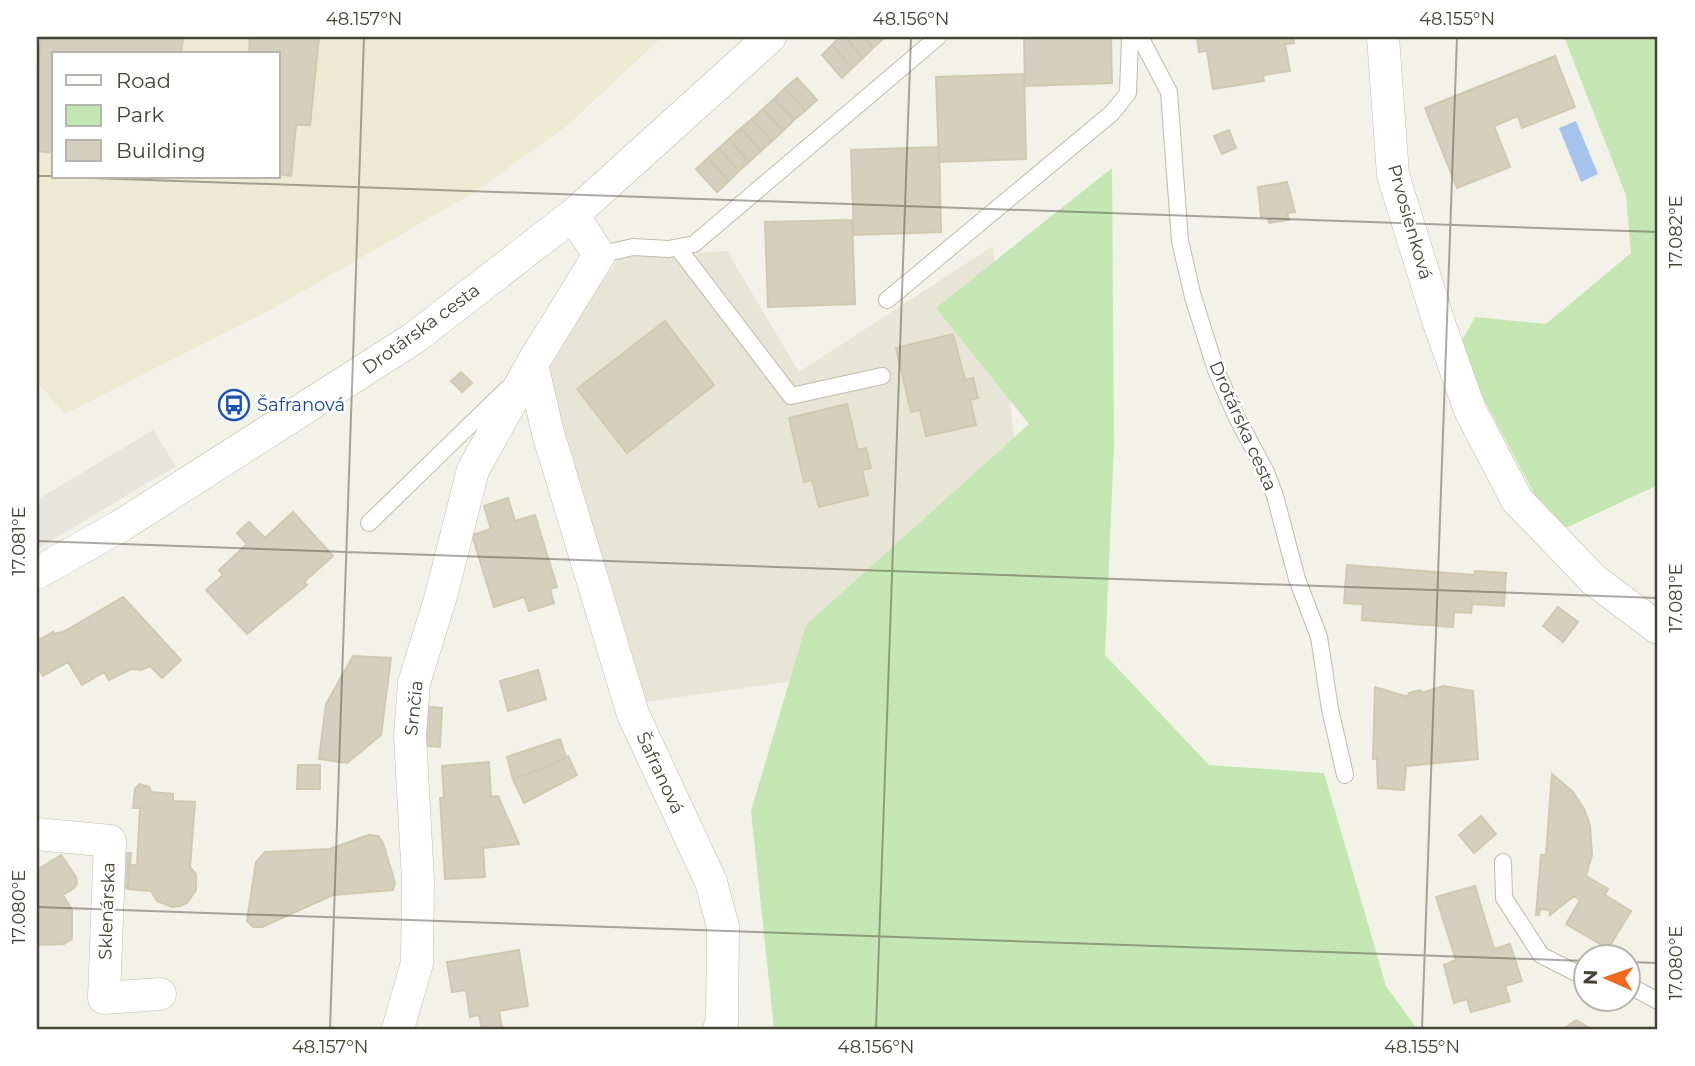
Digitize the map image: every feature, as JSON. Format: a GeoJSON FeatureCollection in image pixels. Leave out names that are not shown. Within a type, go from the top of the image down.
{"type":"FeatureCollection","features":[{"type":"Feature","properties":{"kind":"street","name":"Drotárska cesta"},"geometry":{"type":"LineString","coordinates":[[37,573],[122,525],[414,338],[573,215],[770,37]]}},
{"type":"Feature","properties":{"kind":"street","name":"Prvosienková"},"geometry":{"type":"LineString","coordinates":[[1384,37],[1392,175],[1469,410],[1517,500],[1594,580],[1658,628]]}},
{"type":"Feature","properties":{"kind":"street"},"geometry":{"type":"LineString","coordinates":[[532,364],[599,255],[573,215]]}},
{"type":"Feature","properties":{"kind":"street","name":"Srnčia"},"geometry":{"type":"LineString","coordinates":[[398,1029],[417,963],[418,880],[410,736],[414,683],[473,470],[532,364]]}},
{"type":"Feature","properties":{"kind":"street","name":"Šafranová"},"geometry":{"type":"LineString","coordinates":[[532,364],[548,433],[632,714],[711,882],[723,927],[722,1022],[719,1029]]}},
{"type":"Feature","properties":{"kind":"street","name":"Sklenárska"},"geometry":{"type":"LineString","coordinates":[[37,834],[110,841],[104,998],[160,994]]}},
{"type":"Feature","properties":{"kind":"lane"},"geometry":{"type":"LineString","coordinates":[[599,255],[633,247],[669,249],[694,244],[938,37]]}},
{"type":"Feature","properties":{"kind":"lane"},"geometry":{"type":"LineString","coordinates":[[887,300],[1112,113],[1128,93],[1130,37]]}},
{"type":"Feature","properties":{"kind":"lane","name":"Drotárska cesta"},"geometry":{"type":"LineString","coordinates":[[1140,37],[1169,92],[1180,241],[1193,297],[1216,370],[1275,496],[1297,579],[1319,636],[1330,709],[1345,775]]}},
{"type":"Feature","properties":{"kind":"lane"},"geometry":{"type":"LineString","coordinates":[[678,248],[791,396],[883,376]]}},
{"type":"Feature","properties":{"kind":"lane"},"geometry":{"type":"LineString","coordinates":[[369,523],[532,364]]}},
{"type":"Feature","properties":{"kind":"lane"},"geometry":{"type":"LineString","coordinates":[[1503,862],[1504,898],[1541,955],[1572,970]]}},
{"type":"Feature","properties":{"kind":"lane"},"geometry":{"type":"LineString","coordinates":[[1642,992],[1658,1001]]}},
{"type":"Feature","properties":{"kind":"shaded area"},"geometry":{"type":"Polygon","coordinates":[[[37,37],[662,37],[568,125],[478,190],[272,309],[65,414],[37,382],[37,37]]]}},
{"type":"Feature","properties":{"kind":"shaded area"},"geometry":{"type":"Polygon","coordinates":[[[993,246],[1037,647],[644,702],[547,375],[553,350],[620,257],[727,251],[799,372],[993,246]]]}},
{"type":"Feature","properties":{"kind":"shaded area"},"geometry":{"type":"Polygon","coordinates":[[[153,430],[176,466],[37,549],[37,500],[153,430]]]}},
{"type":"Feature","properties":{"kind":"green space"},"geometry":{"type":"Polygon","coordinates":[[[1564,37],[1658,37],[1658,485],[1555,533],[1457,349],[1475,317],[1546,324],[1631,253],[1626,195],[1564,37]]]}},
{"type":"Feature","properties":{"kind":"green space"},"geometry":{"type":"Polygon","coordinates":[[[1112,168],[1114,446],[1105,655],[1209,765],[1324,773],[1386,986],[1417,1029],[774,1029],[751,811],[806,625],[1029,424],[936,308],[1112,168]]]}},
{"type":"Feature","properties":{"kind":"water"},"geometry":{"type":"Polygon","coordinates":[[[1576,121],[1598,174],[1581,182],[1559,128],[1576,121]]]}},
{"type":"Feature","properties":{"kind":"building"},"geometry":{"type":"Polygon","coordinates":[[[41,37],[183,37],[181,52],[52,52],[52,153],[37,151],[37,83],[41,37]]]}},
{"type":"Feature","properties":{"kind":"building"},"geometry":{"type":"Polygon","coordinates":[[[250,37],[319,37],[310,125],[296,125],[291,176],[280,174],[280,52],[249,52],[250,37]]]}},
{"type":"Feature","properties":{"kind":"building"},"geometry":{"type":"Polygon","coordinates":[[[840,37],[845,37],[863,58],[852,68],[832,45],[840,37]]]}},
{"type":"Feature","properties":{"kind":"building"},"geometry":{"type":"Polygon","coordinates":[[[845,37],[864,37],[873,48],[863,58],[845,37]]]}},
{"type":"Feature","properties":{"kind":"building"},"geometry":{"type":"Polygon","coordinates":[[[864,37],[883,37],[884,38],[873,48],[864,37]]]}},
{"type":"Feature","properties":{"kind":"building"},"geometry":{"type":"Polygon","coordinates":[[[1024,37],[1111,37],[1112,83],[1025,86],[1024,37]]]}},
{"type":"Feature","properties":{"kind":"building"},"geometry":{"type":"Polygon","coordinates":[[[1197,37],[1293,37],[1294,43],[1285,44],[1290,71],[1263,75],[1264,81],[1213,89],[1207,51],[1199,52],[1197,37]]]}},
{"type":"Feature","properties":{"kind":"building"},"geometry":{"type":"Polygon","coordinates":[[[832,45],[852,68],[842,78],[822,55],[832,45]]]}},
{"type":"Feature","properties":{"kind":"building"},"geometry":{"type":"Polygon","coordinates":[[[1555,56],[1575,107],[1522,128],[1518,116],[1494,126],[1510,167],[1457,188],[1425,108],[1555,56]]]}},
{"type":"Feature","properties":{"kind":"building"},"geometry":{"type":"Polygon","coordinates":[[[1024,74],[1026,159],[939,162],[936,77],[1024,74]]]}},
{"type":"Feature","properties":{"kind":"building"},"geometry":{"type":"Polygon","coordinates":[[[797,78],[817,100],[805,111],[785,88],[797,78]]]}},
{"type":"Feature","properties":{"kind":"building"},"geometry":{"type":"Polygon","coordinates":[[[785,88],[805,111],[794,120],[774,99],[785,88]]]}},
{"type":"Feature","properties":{"kind":"building"},"geometry":{"type":"Polygon","coordinates":[[[774,99],[794,120],[783,131],[763,109],[774,99]]]}},
{"type":"Feature","properties":{"kind":"building"},"geometry":{"type":"Polygon","coordinates":[[[763,109],[783,131],[772,141],[752,119],[763,109]]]}},
{"type":"Feature","properties":{"kind":"building"},"geometry":{"type":"Polygon","coordinates":[[[752,119],[772,141],[761,151],[741,128],[752,119]]]}},
{"type":"Feature","properties":{"kind":"building"},"geometry":{"type":"Polygon","coordinates":[[[741,128],[761,151],[749,162],[729,139],[741,128]]]}},
{"type":"Feature","properties":{"kind":"building"},"geometry":{"type":"Polygon","coordinates":[[[1229,130],[1236,148],[1222,154],[1214,136],[1229,130]]]}},
{"type":"Feature","properties":{"kind":"building"},"geometry":{"type":"Polygon","coordinates":[[[729,139],[749,162],[739,171],[719,148],[729,139]]]}},
{"type":"Feature","properties":{"kind":"building"},"geometry":{"type":"Polygon","coordinates":[[[939,147],[941,232],[854,235],[851,150],[939,147]]]}},
{"type":"Feature","properties":{"kind":"building"},"geometry":{"type":"Polygon","coordinates":[[[719,148],[739,171],[729,181],[708,158],[719,148]]]}},
{"type":"Feature","properties":{"kind":"building"},"geometry":{"type":"Polygon","coordinates":[[[708,158],[729,181],[717,192],[696,169],[708,158]]]}},
{"type":"Feature","properties":{"kind":"building"},"geometry":{"type":"Polygon","coordinates":[[[1287,182],[1295,212],[1287,213],[1289,220],[1269,223],[1268,216],[1261,217],[1258,187],[1287,182]]]}},
{"type":"Feature","properties":{"kind":"building"},"geometry":{"type":"Polygon","coordinates":[[[852,220],[855,304],[768,307],[765,222],[852,220]]]}},
{"type":"Feature","properties":{"kind":"building"},"geometry":{"type":"Polygon","coordinates":[[[665,321],[714,385],[627,453],[577,389],[665,321]]]}},
{"type":"Feature","properties":{"kind":"building"},"geometry":{"type":"Polygon","coordinates":[[[953,334],[965,380],[973,378],[978,398],[970,400],[976,425],[926,436],[920,410],[911,412],[896,348],[953,334]]]}},
{"type":"Feature","properties":{"kind":"building"},"geometry":{"type":"Polygon","coordinates":[[[461,372],[472,383],[462,392],[451,381],[461,372]]]}},
{"type":"Feature","properties":{"kind":"building"},"geometry":{"type":"Polygon","coordinates":[[[847,404],[858,450],[866,448],[871,468],[862,470],[868,495],[819,507],[812,480],[804,482],[789,418],[847,404]]]}},
{"type":"Feature","properties":{"kind":"building"},"geometry":{"type":"Polygon","coordinates":[[[508,498],[515,521],[535,515],[557,587],[550,589],[554,603],[529,611],[524,597],[494,607],[472,535],[491,529],[484,506],[508,498]]]}},
{"type":"Feature","properties":{"kind":"building"},"geometry":{"type":"Polygon","coordinates":[[[293,512],[333,556],[304,582],[307,585],[247,634],[206,590],[223,575],[219,570],[247,544],[237,533],[249,522],[265,538],[293,512]]]}},
{"type":"Feature","properties":{"kind":"building"},"geometry":{"type":"Polygon","coordinates":[[[1347,565],[1474,575],[1475,571],[1506,573],[1504,606],[1472,604],[1471,613],[1454,612],[1453,627],[1362,620],[1363,604],[1344,603],[1347,565]]]}},
{"type":"Feature","properties":{"kind":"building"},"geometry":{"type":"Polygon","coordinates":[[[123,597],[181,660],[162,678],[150,666],[141,670],[131,669],[109,680],[104,672],[82,685],[68,662],[43,676],[37,666],[37,641],[53,632],[65,631],[123,597]]]}},
{"type":"Feature","properties":{"kind":"building"},"geometry":{"type":"Polygon","coordinates":[[[1558,607],[1578,622],[1563,642],[1543,626],[1558,607]]]}},
{"type":"Feature","properties":{"kind":"building"},"geometry":{"type":"Polygon","coordinates":[[[353,656],[391,658],[381,735],[347,763],[319,759],[326,704],[353,656]]]}},
{"type":"Feature","properties":{"kind":"building"},"geometry":{"type":"Polygon","coordinates":[[[538,670],[546,699],[508,711],[500,681],[538,670]]]}},
{"type":"Feature","properties":{"kind":"building"},"geometry":{"type":"Polygon","coordinates":[[[1443,686],[1473,691],[1478,759],[1406,766],[1404,790],[1378,788],[1377,758],[1373,759],[1375,687],[1408,697],[1409,693],[1420,690],[1422,693],[1443,686]]]}},
{"type":"Feature","properties":{"kind":"building"},"geometry":{"type":"Polygon","coordinates":[[[419,706],[442,708],[440,747],[416,745],[419,706]]]}},
{"type":"Feature","properties":{"kind":"building"},"geometry":{"type":"Polygon","coordinates":[[[560,739],[566,757],[545,768],[513,779],[507,757],[560,739]]]}},
{"type":"Feature","properties":{"kind":"building"},"geometry":{"type":"Polygon","coordinates":[[[568,756],[577,775],[524,803],[513,779],[545,768],[568,756]]]}},
{"type":"Feature","properties":{"kind":"building"},"geometry":{"type":"Polygon","coordinates":[[[489,762],[491,797],[498,796],[519,844],[483,848],[485,877],[445,879],[440,798],[444,798],[442,766],[489,762]]]}},
{"type":"Feature","properties":{"kind":"building"},"geometry":{"type":"Polygon","coordinates":[[[298,765],[320,765],[320,789],[297,789],[298,765]]]}},
{"type":"Feature","properties":{"kind":"building"},"geometry":{"type":"Polygon","coordinates":[[[1552,774],[1573,792],[1590,825],[1592,855],[1586,876],[1608,889],[1605,895],[1631,911],[1611,944],[1600,944],[1566,924],[1580,900],[1574,896],[1550,915],[1550,910],[1540,909],[1539,915],[1536,915],[1541,855],[1546,855],[1552,774]]]}},
{"type":"Feature","properties":{"kind":"building"},"geometry":{"type":"Polygon","coordinates":[[[140,784],[149,787],[151,792],[173,794],[173,801],[195,802],[190,867],[196,874],[196,890],[187,903],[180,906],[172,907],[157,901],[151,891],[128,889],[129,864],[137,865],[140,808],[133,808],[135,789],[140,784]]]}},
{"type":"Feature","properties":{"kind":"building"},"geometry":{"type":"Polygon","coordinates":[[[1481,816],[1496,834],[1474,853],[1459,835],[1481,816]]]}},
{"type":"Feature","properties":{"kind":"building"},"geometry":{"type":"Polygon","coordinates":[[[368,835],[378,836],[383,843],[395,883],[393,890],[333,895],[262,927],[253,927],[247,921],[256,862],[265,852],[330,849],[368,835]]]}},
{"type":"Feature","properties":{"kind":"building"},"geometry":{"type":"Polygon","coordinates":[[[119,853],[131,853],[128,888],[118,887],[119,853]]]}},
{"type":"Feature","properties":{"kind":"building"},"geometry":{"type":"Polygon","coordinates":[[[61,855],[76,877],[77,883],[63,895],[72,910],[72,939],[64,944],[37,945],[37,870],[61,855]]]}},
{"type":"Feature","properties":{"kind":"building"},"geometry":{"type":"Polygon","coordinates":[[[1475,886],[1494,949],[1510,944],[1522,981],[1505,986],[1510,1001],[1471,1012],[1467,999],[1454,1003],[1444,965],[1456,960],[1436,897],[1475,886]]]}},
{"type":"Feature","properties":{"kind":"building"},"geometry":{"type":"Polygon","coordinates":[[[519,950],[528,1006],[499,1011],[502,1029],[482,1029],[479,1015],[470,1017],[466,990],[452,992],[447,962],[519,950]]]}},
{"type":"Feature","properties":{"kind":"building"},"geometry":{"type":"Polygon","coordinates":[[[1576,1020],[1591,1029],[1564,1029],[1576,1020]]]}},
{"type":"Feature","properties":{"kind":"place","name":"Šafranová"},"geometry":{"type":"Point","coordinates":[234,405]}}]}
